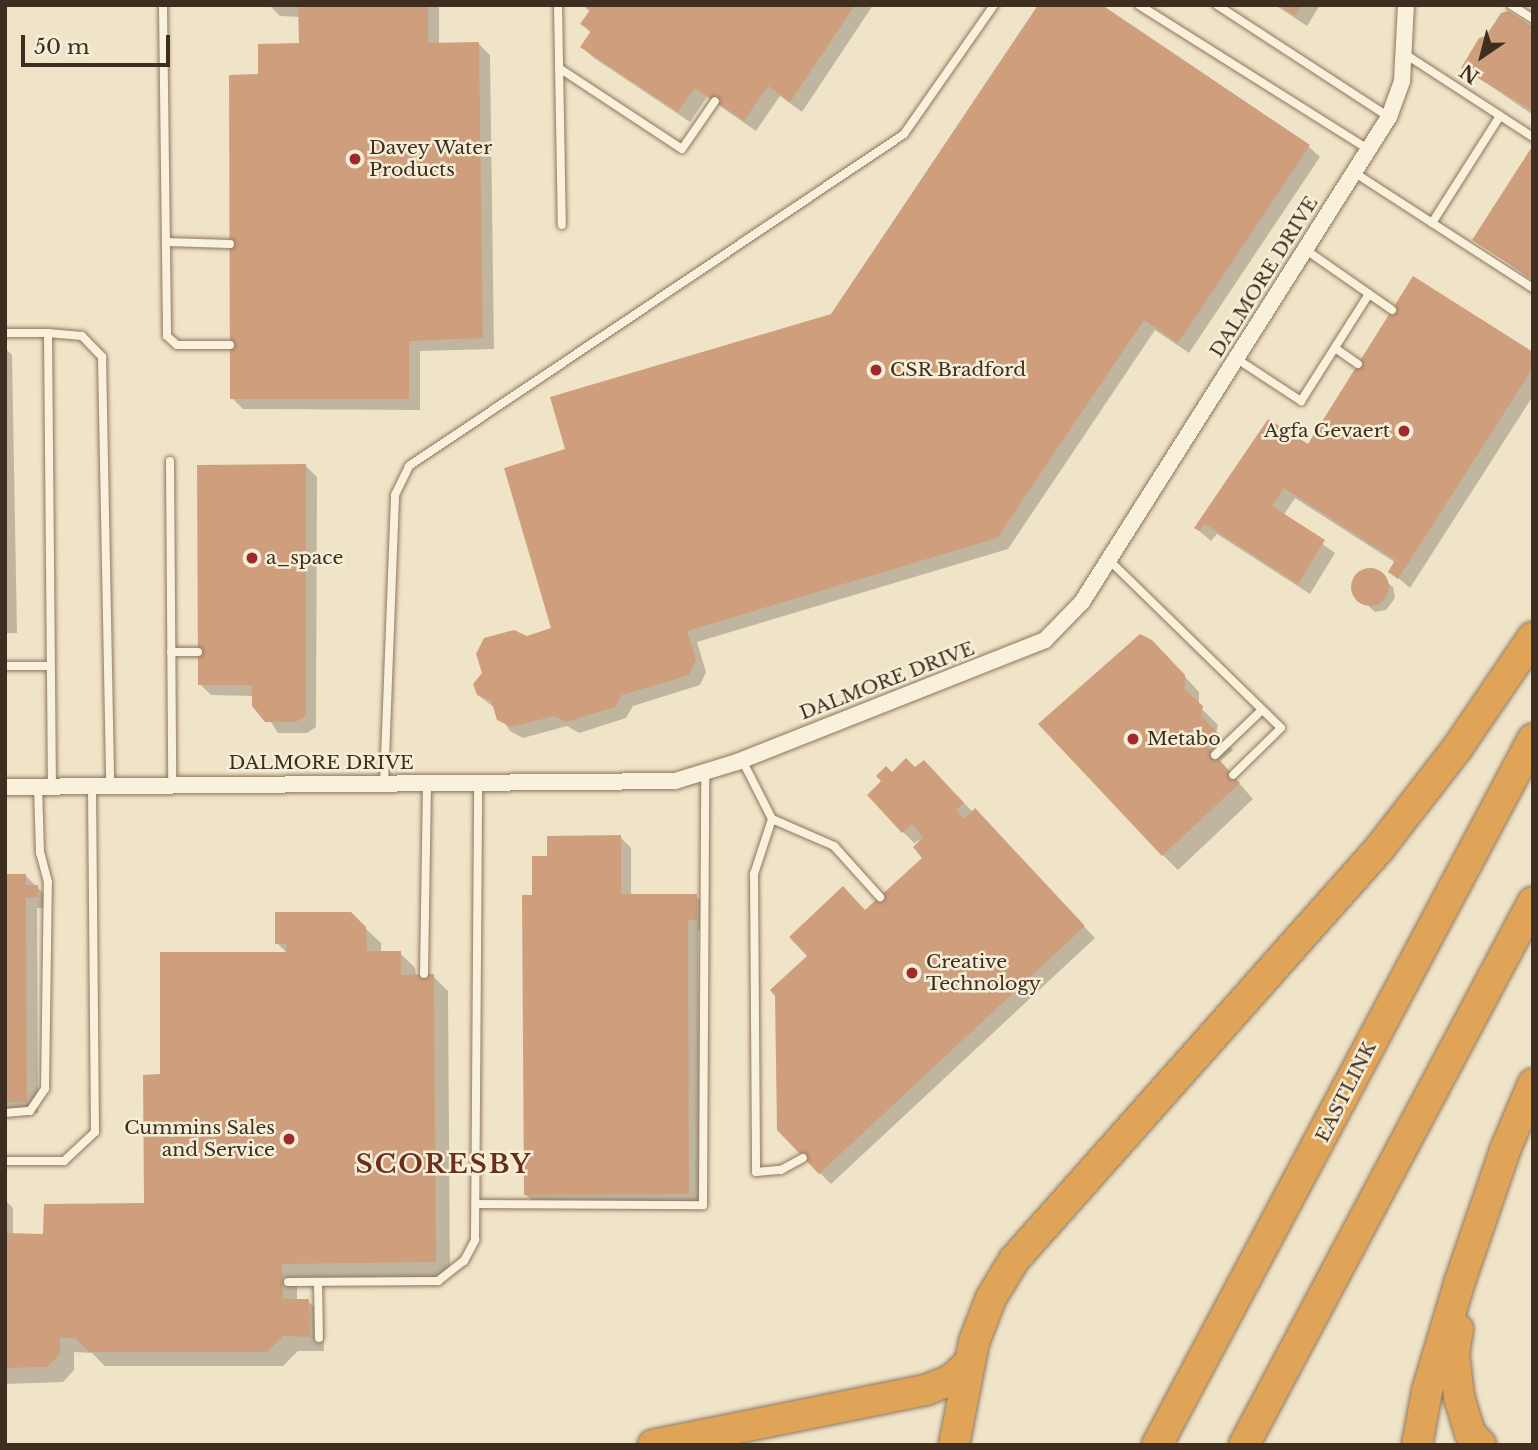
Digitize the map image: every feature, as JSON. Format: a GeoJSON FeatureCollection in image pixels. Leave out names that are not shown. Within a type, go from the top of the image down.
{"type":"FeatureCollection","features":[{"type":"Feature","properties":{"kind":"highway"},"geometry":{"type":"LineString","coordinates":[[954,1445],[969,1363],[991,1298],[1026,1244],[1371,858],[1458,747],[1533,637]]}},
{"type":"Feature","properties":{"kind":"highway","name":"EASTLINK"},"geometry":{"type":"LineString","coordinates":[[1164,1432],[1533,739]]}},
{"type":"Feature","properties":{"kind":"highway"},"geometry":{"type":"LineString","coordinates":[[1250,1432],[1533,902]]}},
{"type":"Feature","properties":{"kind":"highway"},"geometry":{"type":"LineString","coordinates":[[1417,1445],[1439,1348],[1483,1216],[1533,1084]]}},
{"type":"Feature","properties":{"kind":"highway"},"geometry":{"type":"LineString","coordinates":[[1481,1445],[1463,1416],[1454,1353],[1483,1216]]}},
{"type":"Feature","properties":{"kind":"highway"},"geometry":{"type":"LineString","coordinates":[[653,1445],[926,1390],[951,1380],[969,1363]]}},
{"type":"Feature","properties":{"kind":"street","name":"DALMORE DRIVE"},"geometry":{"type":"LineString","coordinates":[[5,787],[653,782],[705,773],[742,760],[1045,640],[1074,615],[1389,117],[1402,81],[1406,5]]}},
{"type":"Feature","properties":{"kind":"lane"},"geometry":{"type":"LineString","coordinates":[[163,5],[169,340],[177,345],[230,345]]}},
{"type":"Feature","properties":{"kind":"lane"},"geometry":{"type":"LineString","coordinates":[[558,5],[562,225]]}},
{"type":"Feature","properties":{"kind":"lane"},"geometry":{"type":"LineString","coordinates":[[384,784],[395,495],[409,466],[904,134],[993,5]]}},
{"type":"Feature","properties":{"kind":"lane"},"geometry":{"type":"LineString","coordinates":[[1139,5],[1369,150]]}},
{"type":"Feature","properties":{"kind":"lane"},"geometry":{"type":"LineString","coordinates":[[1217,5],[1389,117]]}},
{"type":"Feature","properties":{"kind":"lane"},"geometry":{"type":"LineString","coordinates":[[1511,5],[1533,19]]}},
{"type":"Feature","properties":{"kind":"lane"},"geometry":{"type":"LineString","coordinates":[[1405,54],[1533,137]]}},
{"type":"Feature","properties":{"kind":"lane"},"geometry":{"type":"LineString","coordinates":[[559,68],[682,149],[715,102]]}},
{"type":"Feature","properties":{"kind":"lane"},"geometry":{"type":"LineString","coordinates":[[1432,223],[1500,116]]}},
{"type":"Feature","properties":{"kind":"lane"},"geometry":{"type":"LineString","coordinates":[[1355,173],[1533,288]]}},
{"type":"Feature","properties":{"kind":"lane"},"geometry":{"type":"LineString","coordinates":[[166,242],[230,244]]}},
{"type":"Feature","properties":{"kind":"lane"},"geometry":{"type":"LineString","coordinates":[[1306,250],[1392,310]]}},
{"type":"Feature","properties":{"kind":"lane"},"geometry":{"type":"LineString","coordinates":[[1237,359],[1301,401],[1369,294]]}},
{"type":"Feature","properties":{"kind":"lane"},"geometry":{"type":"LineString","coordinates":[[5,333],[82,336],[102,357],[110,786]]}},
{"type":"Feature","properties":{"kind":"lane"},"geometry":{"type":"LineString","coordinates":[[5,1113],[30,1111],[45,1089],[48,882],[40,853],[50,666],[48,333]]}},
{"type":"Feature","properties":{"kind":"lane"},"geometry":{"type":"LineString","coordinates":[[1335,348],[1358,364]]}},
{"type":"Feature","properties":{"kind":"lane"},"geometry":{"type":"LineString","coordinates":[[170,460],[172,785]]}},
{"type":"Feature","properties":{"kind":"lane"},"geometry":{"type":"LineString","coordinates":[[1109,559],[1281,729],[1233,775]]}},
{"type":"Feature","properties":{"kind":"lane"},"geometry":{"type":"LineString","coordinates":[[171,652],[198,652]]}},
{"type":"Feature","properties":{"kind":"lane"},"geometry":{"type":"LineString","coordinates":[[5,666],[50,666]]}},
{"type":"Feature","properties":{"kind":"lane"},"geometry":{"type":"LineString","coordinates":[[1215,755],[1262,710]]}},
{"type":"Feature","properties":{"kind":"lane"},"geometry":{"type":"LineString","coordinates":[[742,760],[772,819],[834,846],[880,897]]}},
{"type":"Feature","properties":{"kind":"lane"},"geometry":{"type":"LineString","coordinates":[[477,1205],[703,1205],[705,773]]}},
{"type":"Feature","properties":{"kind":"lane"},"geometry":{"type":"LineString","coordinates":[[424,974],[428,783]]}},
{"type":"Feature","properties":{"kind":"lane"},"geometry":{"type":"LineString","coordinates":[[288,1282],[438,1281],[456,1269],[471,1250],[477,1205],[478,783]]}},
{"type":"Feature","properties":{"kind":"lane"},"geometry":{"type":"LineString","coordinates":[[5,1161],[64,1161],[94,1132],[92,786]]}},
{"type":"Feature","properties":{"kind":"lane"},"geometry":{"type":"LineString","coordinates":[[772,819],[754,874],[755,1172],[781,1170],[803,1158]]}},
{"type":"Feature","properties":{"kind":"lane"},"geometry":{"type":"LineString","coordinates":[[318,1282],[319,1338]]}},
{"type":"Feature","properties":{"kind":"building","name":"Davey Water Products"},"geometry":{"type":"Polygon","coordinates":[[[298,5],[428,5],[428,43],[479,42],[483,338],[409,341],[409,399],[230,399],[229,75],[258,74],[258,44],[299,43],[298,5]]]}},
{"type":"Feature","properties":{"kind":"building"},"geometry":{"type":"Polygon","coordinates":[[[583,5],[855,5],[790,102],[768,86],[744,121],[695,88],[678,112],[580,47],[591,31],[580,24],[590,10],[583,5]]]}},
{"type":"Feature","properties":{"kind":"building","name":"CSR Bradford"},"geometry":{"type":"Polygon","coordinates":[[[1038,5],[1102,5],[1310,145],[1178,343],[1144,320],[997,538],[687,631],[696,660],[689,675],[622,695],[615,707],[566,722],[555,716],[511,727],[497,720],[491,700],[477,695],[473,684],[482,673],[476,654],[484,638],[514,630],[527,636],[551,628],[504,468],[565,449],[550,397],[831,314],[1038,5]]]}},
{"type":"Feature","properties":{"kind":"building"},"geometry":{"type":"Polygon","coordinates":[[[1279,5],[1302,5],[1295,16],[1279,5]]]}},
{"type":"Feature","properties":{"kind":"building"},"geometry":{"type":"Polygon","coordinates":[[[1508,11],[1533,27],[1533,111],[1461,68],[1479,38],[1486,36],[1501,13],[1508,11]]]}},
{"type":"Feature","properties":{"kind":"building"},"geometry":{"type":"Polygon","coordinates":[[[1533,145],[1533,279],[1472,240],[1533,145]]]}},
{"type":"Feature","properties":{"kind":"building","name":"Agfa Gevaert"},"geometry":{"type":"Polygon","coordinates":[[[1413,276],[1533,352],[1533,368],[1398,579],[1388,572],[1395,560],[1284,488],[1272,506],[1325,540],[1298,584],[1205,524],[1199,531],[1194,528],[1268,419],[1308,444],[1413,276]]]}},
{"type":"Feature","properties":{"kind":"building","name":"a_space"},"geometry":{"type":"Polygon","coordinates":[[[306,464],[306,715],[296,722],[265,722],[252,706],[252,685],[198,685],[197,465],[306,464]]]}},
{"type":"Feature","properties":{"kind":"building"},"geometry":{"type":"Polygon","coordinates":[[[1370,568],[1383,574],[1389,587],[1383,600],[1370,606],[1357,600],[1351,587],[1357,574],[1370,568]]]}},
{"type":"Feature","properties":{"kind":"building","name":"Metabo"},"geometry":{"type":"Polygon","coordinates":[[[1140,634],[1152,640],[1185,675],[1185,690],[1203,706],[1201,716],[1219,734],[1206,745],[1240,783],[1162,856],[1038,724],[1140,634]]]}},
{"type":"Feature","properties":{"kind":"building","name":"Creative Technology"},"geometry":{"type":"Polygon","coordinates":[[[906,758],[915,767],[924,760],[964,803],[956,810],[964,819],[975,808],[1085,926],[819,1174],[777,1130],[775,996],[770,990],[807,956],[789,937],[843,886],[865,910],[922,858],[913,847],[923,837],[912,824],[902,833],[867,795],[881,781],[876,776],[886,766],[892,772],[906,758]]]}},
{"type":"Feature","properties":{"kind":"building"},"geometry":{"type":"Polygon","coordinates":[[[621,835],[621,894],[697,894],[697,920],[688,920],[689,1194],[524,1195],[522,895],[532,895],[532,856],[547,856],[547,836],[621,835]]]}},
{"type":"Feature","properties":{"kind":"building"},"geometry":{"type":"Polygon","coordinates":[[[5,874],[26,874],[26,885],[38,885],[38,897],[26,898],[27,1102],[5,1102],[5,874]]]}},
{"type":"Feature","properties":{"kind":"building","name":"Cummins Sales and Service"},"geometry":{"type":"Polygon","coordinates":[[[275,912],[351,912],[366,927],[367,951],[401,951],[401,975],[434,974],[436,1262],[282,1264],[283,1299],[309,1299],[310,1337],[283,1336],[267,1352],[89,1352],[75,1338],[60,1338],[60,1354],[47,1367],[5,1368],[5,1233],[43,1234],[44,1204],[144,1203],[143,1075],[160,1074],[160,952],[286,952],[287,944],[275,944],[275,912]]]}},
{"type":"Feature","properties":{"kind":"place","name":"Davey Water Products"},"geometry":{"type":"Point","coordinates":[355,159]}},
{"type":"Feature","properties":{"kind":"place","name":"CSR Bradford"},"geometry":{"type":"Point","coordinates":[876,370]}},
{"type":"Feature","properties":{"kind":"place","name":"Agfa Gevaert"},"geometry":{"type":"Point","coordinates":[1404,431]}},
{"type":"Feature","properties":{"kind":"place","name":"a_space"},"geometry":{"type":"Point","coordinates":[252,558]}},
{"type":"Feature","properties":{"kind":"place","name":"Metabo"},"geometry":{"type":"Point","coordinates":[1133,739]}},
{"type":"Feature","properties":{"kind":"place","name":"Creative Technology"},"geometry":{"type":"Point","coordinates":[912,973]}},
{"type":"Feature","properties":{"kind":"place","name":"Cummins Sales and Service"},"geometry":{"type":"Point","coordinates":[289,1139]}},
{"type":"Feature","properties":{"kind":"district","name":"SCORESBY"},"geometry":{"type":"Point","coordinates":[444,1165]}}]}
